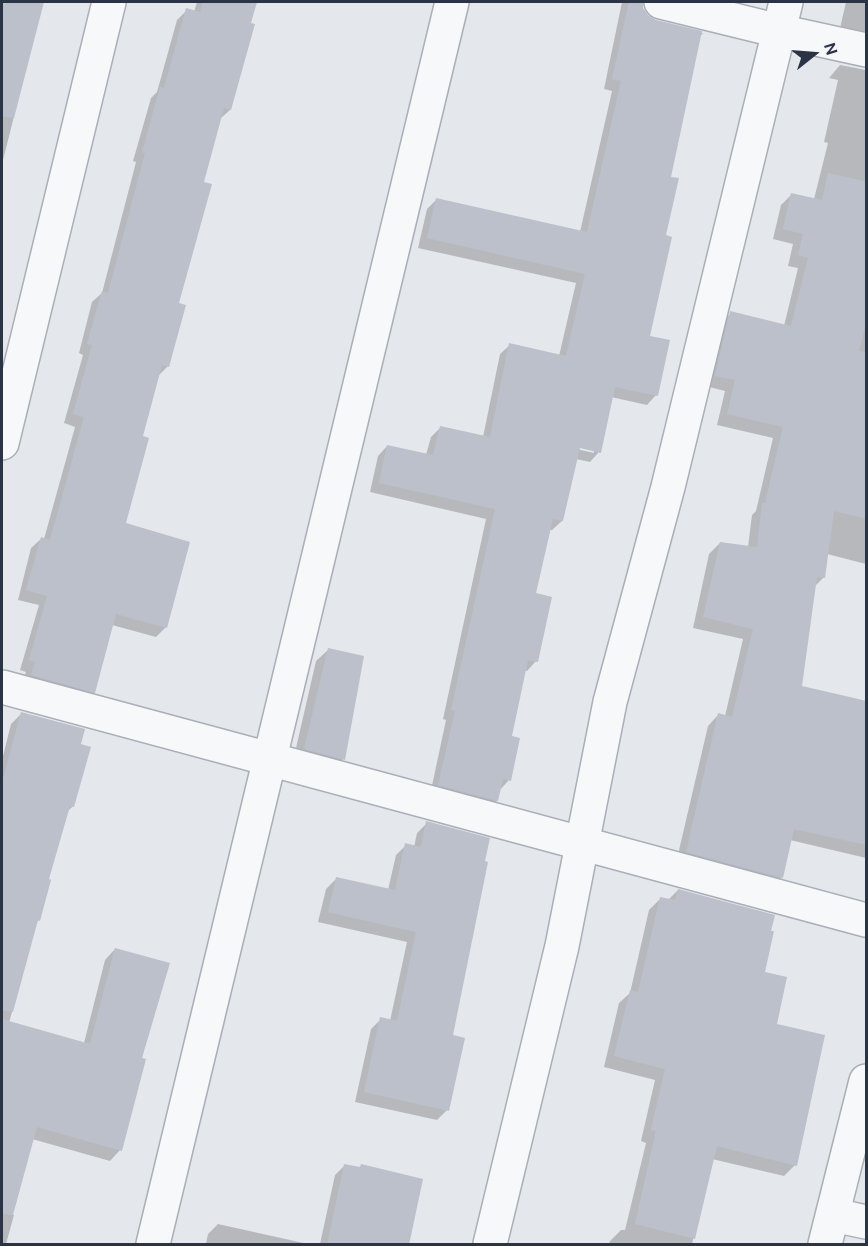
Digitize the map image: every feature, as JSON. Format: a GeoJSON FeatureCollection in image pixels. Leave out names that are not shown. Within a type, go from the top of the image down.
{"type":"FeatureCollection","features":[{"type":"Feature","properties":{"kind":"street"},"geometry":{"type":"LineString","coordinates":[[2,443],[109,2]]}},
{"type":"Feature","properties":{"kind":"street"},"geometry":{"type":"LineString","coordinates":[[153,1245],[452,2]]}},
{"type":"Feature","properties":{"kind":"street"},"geometry":{"type":"LineString","coordinates":[[661,2],[782,16],[867,50]]}},
{"type":"Feature","properties":{"kind":"street"},"geometry":{"type":"LineString","coordinates":[[490,1245],[562,946],[610,702],[668,487],[782,16]]}},
{"type":"Feature","properties":{"kind":"street"},"geometry":{"type":"LineString","coordinates":[[2,687],[867,920]]}},
{"type":"Feature","properties":{"kind":"street"},"geometry":{"type":"LineString","coordinates":[[867,1081],[829,1230],[867,1222]]}},
{"type":"Feature","properties":{"kind":"building"},"geometry":{"type":"Polygon","coordinates":[[[2,2],[44,2],[14,118],[2,116],[2,2]]]}},
{"type":"Feature","properties":{"kind":"building"},"geometry":{"type":"Polygon","coordinates":[[[203,2],[257,2],[251,23],[255,24],[231,110],[224,108],[204,182],[212,184],[179,303],[186,305],[169,367],[162,365],[143,436],[149,438],[126,523],[190,542],[167,628],[116,614],[95,693],[31,675],[35,662],[29,660],[47,596],[26,590],[41,537],[50,540],[84,417],[73,414],[92,345],[87,344],[102,291],[108,293],[160,87],[164,88],[186,8],[200,12],[203,2]]]}},
{"type":"Feature","properties":{"kind":"building"},"geometry":{"type":"Polygon","coordinates":[[[629,2],[643,2],[643,8],[648,15],[656,20],[702,31],[671,177],[679,178],[666,235],[672,237],[650,336],[670,340],[658,396],[615,387],[601,453],[580,448],[563,521],[553,519],[536,593],[552,597],[538,662],[528,660],[512,736],[520,738],[511,781],[503,779],[498,801],[438,785],[455,711],[451,710],[495,509],[379,483],[387,445],[433,455],[440,426],[490,437],[509,343],[566,356],[585,274],[427,238],[436,198],[587,232],[621,81],[612,79],[629,2]]]}},
{"type":"Feature","properties":{"kind":"building"},"geometry":{"type":"Polygon","coordinates":[[[828,173],[867,182],[867,319],[859,351],[867,352],[867,519],[834,511],[825,578],[817,577],[802,686],[867,701],[867,845],[794,829],[783,878],[686,852],[718,713],[732,717],[753,629],[703,617],[720,542],[757,547],[762,503],[765,503],[783,427],[727,414],[735,380],[715,376],[730,311],[791,326],[808,258],[798,255],[803,234],[783,229],[791,193],[822,200],[828,173]]]}},
{"type":"Feature","properties":{"kind":"building"},"geometry":{"type":"Polygon","coordinates":[[[328,648],[364,656],[345,760],[304,749],[328,648]]]}},
{"type":"Feature","properties":{"kind":"building"},"geometry":{"type":"Polygon","coordinates":[[[21,712],[85,729],[81,744],[91,747],[74,807],[70,806],[13,1012],[2,1010],[2,783],[21,712]]]}},
{"type":"Feature","properties":{"kind":"building"},"geometry":{"type":"Polygon","coordinates":[[[426,821],[490,838],[485,861],[488,862],[453,1035],[465,1038],[449,1111],[364,1092],[380,1017],[397,1021],[416,932],[328,912],[336,877],[395,890],[405,843],[421,847],[426,821]]]}},
{"type":"Feature","properties":{"kind":"building"},"geometry":{"type":"Polygon","coordinates":[[[678,889],[775,915],[765,972],[787,977],[777,1024],[825,1035],[797,1166],[717,1146],[695,1239],[635,1224],[656,1131],[651,1130],[665,1069],[614,1056],[630,990],[638,992],[660,897],[675,900],[678,889]]]}},
{"type":"Feature","properties":{"kind":"building"},"geometry":{"type":"Polygon","coordinates":[[[115,948],[170,963],[142,1058],[146,1059],[122,1151],[37,1127],[13,1215],[2,1214],[2,1019],[90,1044],[115,948]]]}},
{"type":"Feature","properties":{"kind":"building"},"geometry":{"type":"Polygon","coordinates":[[[344,1164],[360,1167],[361,1164],[423,1179],[409,1245],[327,1245],[344,1164]]]}}]}
